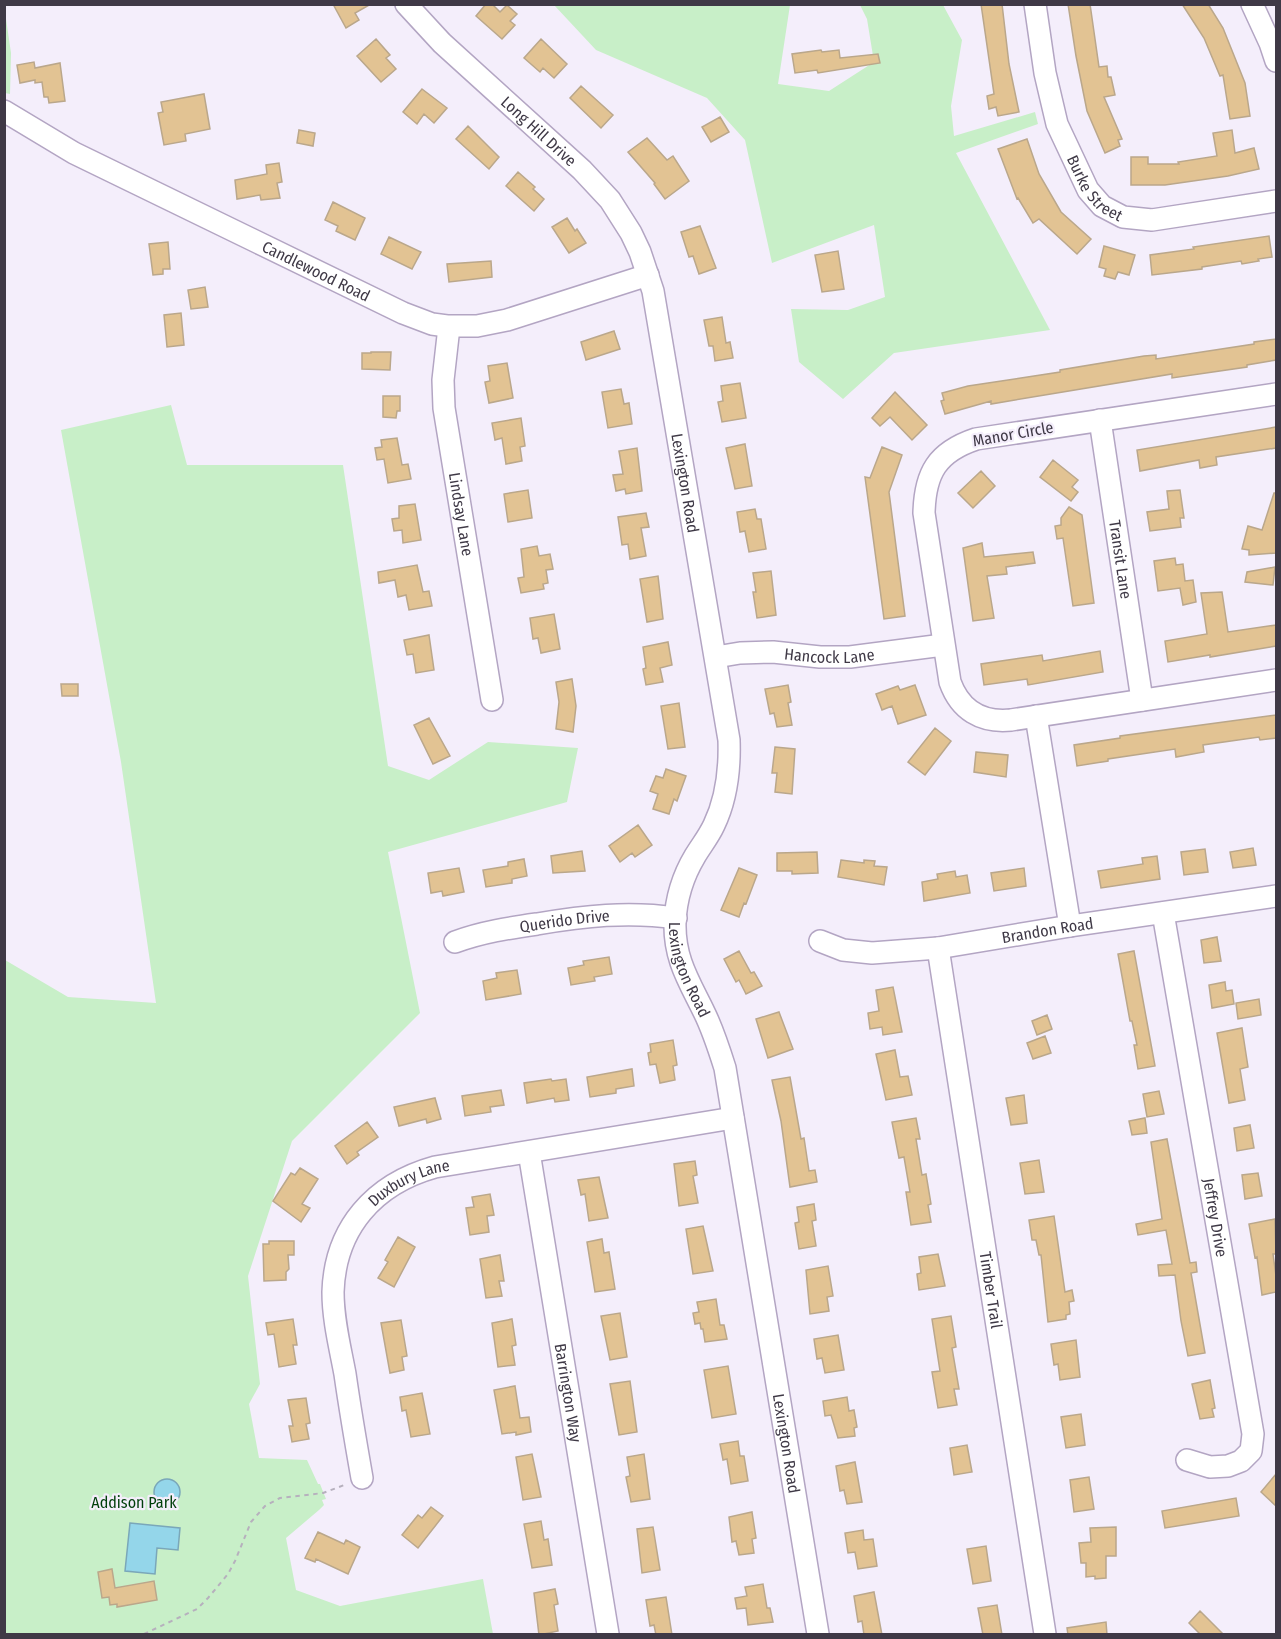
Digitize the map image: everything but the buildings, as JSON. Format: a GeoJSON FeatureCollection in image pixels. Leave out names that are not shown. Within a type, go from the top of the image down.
{"type":"FeatureCollection","features":[{"type":"Feature","properties":{"kind":"street","name":"Long Hill Drive"},"geometry":{"type":"LineString","coordinates":[[406,4],[442,43],[597,184],[631,233],[648,275]]}},
{"type":"Feature","properties":{"kind":"street","name":"Burke Street"},"geometry":{"type":"LineString","coordinates":[[1035,4],[1045,73],[1057,124],[1088,190],[1102,206],[1123,217],[1152,220],[1276,201]]}},
{"type":"Feature","properties":{"kind":"street"},"geometry":{"type":"LineString","coordinates":[[1252,4],[1276,61]]}},
{"type":"Feature","properties":{"kind":"street","name":"Candlewood Road"},"geometry":{"type":"LineString","coordinates":[[4,111],[49,139],[109,171],[404,314],[432,324],[449,327],[477,326],[507,320],[648,275]]}},
{"type":"Feature","properties":{"kind":"street","name":"Lexington Road"},"geometry":{"type":"LineString","coordinates":[[648,275],[657,309],[729,740],[729,776],[723,802],[714,826],[692,862],[683,882],[676,918],[676,938],[681,965],[719,1048],[734,1118],[818,1635]]}},
{"type":"Feature","properties":{"kind":"street","name":"Lindsay Lane"},"geometry":{"type":"LineString","coordinates":[[449,327],[443,380],[444,408],[492,700]]}},
{"type":"Feature","properties":{"kind":"street","name":"Manor Circle"},"geometry":{"type":"LineString","coordinates":[[1276,394],[976,439],[956,447],[936,464],[926,490],[924,513],[943,645],[952,690],[968,711],[994,720],[1036,716],[1276,680]]}},
{"type":"Feature","properties":{"kind":"street","name":"Transit Lane"},"geometry":{"type":"LineString","coordinates":[[1100,420],[1142,700]]}},
{"type":"Feature","properties":{"kind":"street","name":"Hancock Lane"},"geometry":{"type":"LineString","coordinates":[[716,657],[740,653],[773,652],[842,657],[943,645]]}},
{"type":"Feature","properties":{"kind":"street"},"geometry":{"type":"LineString","coordinates":[[1036,716],[1070,926]]}},
{"type":"Feature","properties":{"kind":"street","name":"Brandon Road"},"geometry":{"type":"LineString","coordinates":[[820,941],[843,950],[872,953],[938,948],[1276,896]]}},
{"type":"Feature","properties":{"kind":"street","name":"Jeffrey Drive"},"geometry":{"type":"LineString","coordinates":[[1163,913],[1253,1434],[1251,1451],[1241,1461],[1228,1466],[1210,1467],[1187,1460]]}},
{"type":"Feature","properties":{"kind":"street","name":"Querido Drive"},"geometry":{"type":"LineString","coordinates":[[455,942],[493,930],[592,915],[637,914],[676,918]]}},
{"type":"Feature","properties":{"kind":"street","name":"Timber Trail"},"geometry":{"type":"LineString","coordinates":[[938,948],[1045,1635]]}},
{"type":"Feature","properties":{"kind":"street","name":"Duxbury Lane"},"geometry":{"type":"LineString","coordinates":[[362,1478],[334,1307],[334,1277],[347,1234],[354,1221],[372,1200],[382,1191],[406,1177],[435,1167],[734,1118]]}},
{"type":"Feature","properties":{"kind":"street","name":"Barrington Way"},"geometry":{"type":"LineString","coordinates":[[529,1152],[608,1635]]}},
{"type":"Feature","properties":{"kind":"path"},"geometry":{"type":"LineString","coordinates":[[144,1635],[197,1609],[208,1598],[228,1574],[251,1522],[265,1506],[280,1498],[323,1493],[362,1478]]}},
{"type":"Feature","properties":{"kind":"green space"},"geometry":{"type":"Polygon","coordinates":[[[4,5],[11,53],[10,94],[5,93],[4,5]]]}},
{"type":"Feature","properties":{"kind":"green space"},"geometry":{"type":"Polygon","coordinates":[[[554,5],[790,5],[778,84],[829,91],[874,62],[867,19],[860,5],[943,5],[962,40],[951,106],[954,136],[1035,112],[1038,124],[956,153],[1050,330],[894,353],[843,399],[799,362],[791,309],[848,310],[885,297],[874,225],[772,263],[745,140],[707,98],[596,50],[554,5]]]}},
{"type":"Feature","properties":{"kind":"green space","name":"Addison Park"},"geometry":{"type":"Polygon","coordinates":[[[171,405],[187,465],[343,465],[388,766],[429,780],[488,742],[578,748],[567,802],[388,852],[420,1013],[292,1141],[248,1276],[260,1384],[249,1404],[259,1458],[307,1460],[326,1499],[322,1500],[324,1505],[319,1510],[286,1538],[296,1590],[340,1606],[483,1579],[493,1634],[5,1634],[5,960],[68,997],[156,1003],[121,762],[61,430],[171,405]]]}},
{"type":"Feature","properties":{"kind":"water"},"geometry":{"type":"Polygon","coordinates":[[[167,1479],[176,1483],[180,1492],[176,1501],[167,1505],[158,1501],[154,1492],[158,1483],[167,1479]]]}},
{"type":"Feature","properties":{"kind":"water"},"geometry":{"type":"Polygon","coordinates":[[[130,1523],[180,1528],[178,1550],[157,1548],[155,1574],[125,1571],[130,1523]]]}}]}
